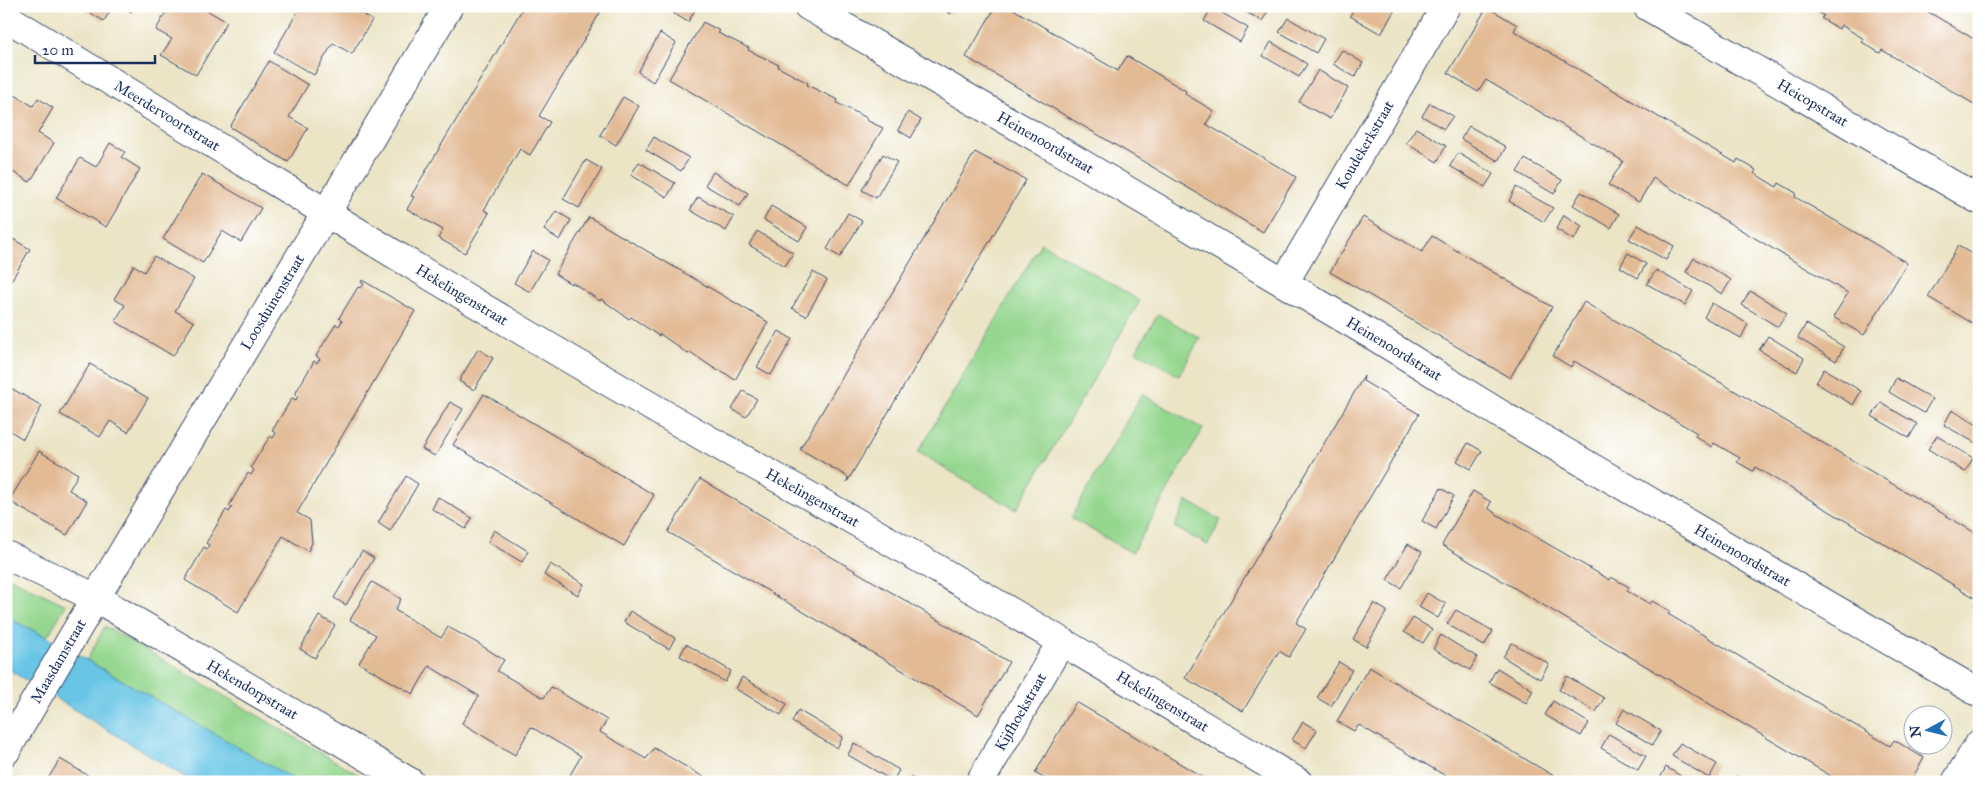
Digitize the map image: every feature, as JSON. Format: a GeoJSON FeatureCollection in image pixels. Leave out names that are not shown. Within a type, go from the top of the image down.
{"type":"FeatureCollection","features":[{"type":"Feature","properties":{"kind":"street","name":"Loosduinenstraat"},"geometry":{"type":"LineString","coordinates":[[96,598],[449,6]]}},
{"type":"Feature","properties":{"kind":"street","name":"Heinenoordstraat"},"geometry":{"type":"LineString","coordinates":[[808,6],[1284,283],[1377,338],[1505,418],[1979,693]]}},
{"type":"Feature","properties":{"kind":"street","name":"Koudekerkstraat"},"geometry":{"type":"LineString","coordinates":[[1284,283],[1446,6]]}},
{"type":"Feature","properties":{"kind":"street","name":"Heicopstraat"},"geometry":{"type":"LineString","coordinates":[[1647,6],[1979,200]]}},
{"type":"Feature","properties":{"kind":"street","name":"Meerdervoortstraat"},"geometry":{"type":"LineString","coordinates":[[6,17],[327,213]]}},
{"type":"Feature","properties":{"kind":"street","name":"Hekelingenstraat"},"geometry":{"type":"LineString","coordinates":[[327,213],[710,441],[858,523],[1298,782]]}},
{"type":"Feature","properties":{"kind":"street","name":"Hekendorpstraat"},"geometry":{"type":"LineString","coordinates":[[6,555],[96,598],[410,782]]}},
{"type":"Feature","properties":{"kind":"street","name":"Maasdamstraat"},"geometry":{"type":"LineString","coordinates":[[6,751],[96,598]]}},
{"type":"Feature","properties":{"kind":"street","name":"Kijfhoekstraat"},"geometry":{"type":"LineString","coordinates":[[980,782],[1061,642]]}},
{"type":"Feature","properties":{"kind":"street"},"geometry":{"type":"LineString","coordinates":[[1956,782],[1979,744]]}},
{"type":"Feature","properties":{"kind":"green space"},"geometry":{"type":"Polygon","coordinates":[[[1041,243],[1140,301],[1016,510],[918,452],[1041,243]]]}},
{"type":"Feature","properties":{"kind":"green space"},"geometry":{"type":"Polygon","coordinates":[[[1158,314],[1200,338],[1179,376],[1136,351],[1158,314]]]}},
{"type":"Feature","properties":{"kind":"green space"},"geometry":{"type":"Polygon","coordinates":[[[1142,394],[1203,429],[1132,553],[1071,518],[1142,394]]]}},
{"type":"Feature","properties":{"kind":"green space"},"geometry":{"type":"Polygon","coordinates":[[[1187,501],[1221,520],[1208,545],[1174,527],[1187,501]]]}},
{"type":"Feature","properties":{"kind":"green space"},"geometry":{"type":"Polygon","coordinates":[[[6,576],[66,605],[47,637],[6,617],[6,576]]]}},
{"type":"Feature","properties":{"kind":"green space"},"geometry":{"type":"Polygon","coordinates":[[[105,626],[371,782],[298,782],[87,660],[105,626]]]}},
{"type":"Feature","properties":{"kind":"water"},"geometry":{"type":"Polygon","coordinates":[[[6,617],[47,637],[298,782],[193,782],[6,668],[6,617]]]}},
{"type":"Feature","properties":{"kind":"building"},"geometry":{"type":"Polygon","coordinates":[[[78,6],[113,6],[104,21],[78,6]]]}},
{"type":"Feature","properties":{"kind":"building"},"geometry":{"type":"Polygon","coordinates":[[[122,6],[134,6],[131,12],[122,6]]]}},
{"type":"Feature","properties":{"kind":"building"},"geometry":{"type":"Polygon","coordinates":[[[169,6],[200,6],[227,22],[196,75],[161,55],[172,39],[156,30],[169,6]]]}},
{"type":"Feature","properties":{"kind":"building"},"geometry":{"type":"Polygon","coordinates":[[[301,6],[348,6],[372,20],[352,54],[333,43],[314,75],[274,52],[301,6]]]}},
{"type":"Feature","properties":{"kind":"building"},"geometry":{"type":"Polygon","coordinates":[[[524,6],[604,6],[539,116],[550,122],[530,155],[520,149],[484,210],[489,213],[465,253],[438,238],[443,230],[407,209],[414,197],[411,196],[524,6]]]}},
{"type":"Feature","properties":{"kind":"building"},"geometry":{"type":"Polygon","coordinates":[[[677,6],[697,6],[688,22],[673,13],[677,6]]]}},
{"type":"Feature","properties":{"kind":"building"},"geometry":{"type":"Polygon","coordinates":[[[938,6],[955,6],[950,14],[938,6]]]}},
{"type":"Feature","properties":{"kind":"building"},"geometry":{"type":"Polygon","coordinates":[[[996,6],[1008,6],[1118,71],[1127,56],[1186,91],[1185,94],[1214,111],[1206,124],[1296,177],[1263,232],[966,57],[996,6]]]}},
{"type":"Feature","properties":{"kind":"building"},"geometry":{"type":"Polygon","coordinates":[[[1236,6],[1268,6],[1270,8],[1262,21],[1236,6]]]}},
{"type":"Feature","properties":{"kind":"building"},"geometry":{"type":"Polygon","coordinates":[[[1355,6],[1397,6],[1381,34],[1350,16],[1355,6]]]}},
{"type":"Feature","properties":{"kind":"building"},"geometry":{"type":"Polygon","coordinates":[[[1808,6],[1918,6],[1937,17],[1979,42],[1979,107],[1882,50],[1880,53],[1878,52],[1862,42],[1864,39],[1841,25],[1839,29],[1821,18],[1824,16],[1808,6]]]}},
{"type":"Feature","properties":{"kind":"building"},"geometry":{"type":"Polygon","coordinates":[[[1212,7],[1248,28],[1240,42],[1204,21],[1212,7]]]}},
{"type":"Feature","properties":{"kind":"building"},"geometry":{"type":"Polygon","coordinates":[[[1487,7],[1517,25],[1514,31],[1736,163],[1738,159],[1756,170],[1754,173],[1777,187],[1779,183],[1796,193],[1795,197],[1907,263],[1864,335],[1833,317],[1848,293],[1653,178],[1639,202],[1608,185],[1623,161],[1486,80],[1478,92],[1448,73],[1487,7]]]}},
{"type":"Feature","properties":{"kind":"building"},"geometry":{"type":"Polygon","coordinates":[[[1288,18],[1324,39],[1316,53],[1279,32],[1288,18]]]}},
{"type":"Feature","properties":{"kind":"building"},"geometry":{"type":"Polygon","coordinates":[[[703,22],[720,31],[718,33],[779,65],[778,67],[808,83],[807,85],[838,100],[837,103],[883,128],[849,185],[669,79],[703,22]]]}},
{"type":"Feature","properties":{"kind":"building"},"geometry":{"type":"Polygon","coordinates":[[[660,33],[676,43],[653,82],[638,72],[660,33]]]}},
{"type":"Feature","properties":{"kind":"building"},"geometry":{"type":"Polygon","coordinates":[[[1271,42],[1307,64],[1299,77],[1263,56],[1271,42]]]}},
{"type":"Feature","properties":{"kind":"building"},"geometry":{"type":"Polygon","coordinates":[[[1342,50],[1363,63],[1355,77],[1333,64],[1342,50]]]}},
{"type":"Feature","properties":{"kind":"building"},"geometry":{"type":"Polygon","coordinates":[[[269,61],[308,85],[289,117],[308,128],[288,162],[230,127],[269,61]]]}},
{"type":"Feature","properties":{"kind":"building"},"geometry":{"type":"Polygon","coordinates":[[[1318,70],[1348,88],[1330,119],[1299,102],[1318,70]]]}},
{"type":"Feature","properties":{"kind":"building"},"geometry":{"type":"Polygon","coordinates":[[[15,95],[33,106],[38,98],[53,108],[38,133],[54,143],[30,182],[6,168],[6,110],[15,95]]]}},
{"type":"Feature","properties":{"kind":"building"},"geometry":{"type":"Polygon","coordinates":[[[623,97],[639,106],[616,145],[600,135],[623,97]]]}},
{"type":"Feature","properties":{"kind":"building"},"geometry":{"type":"Polygon","coordinates":[[[1430,103],[1453,116],[1444,129],[1422,116],[1430,103]]]}},
{"type":"Feature","properties":{"kind":"building"},"geometry":{"type":"Polygon","coordinates":[[[908,112],[921,120],[911,138],[898,130],[908,112]]]}},
{"type":"Feature","properties":{"kind":"building"},"geometry":{"type":"Polygon","coordinates":[[[1469,126],[1506,147],[1498,161],[1461,139],[1469,126]]]}},
{"type":"Feature","properties":{"kind":"building"},"geometry":{"type":"Polygon","coordinates":[[[1416,128],[1446,146],[1437,162],[1406,143],[1416,128]]]}},
{"type":"Feature","properties":{"kind":"building"},"geometry":{"type":"Polygon","coordinates":[[[654,137],[689,158],[681,171],[646,150],[654,137]]]}},
{"type":"Feature","properties":{"kind":"building"},"geometry":{"type":"Polygon","coordinates":[[[110,143],[125,152],[121,157],[140,169],[106,227],[56,198],[80,158],[96,167],[110,143]]]}},
{"type":"Feature","properties":{"kind":"building"},"geometry":{"type":"Polygon","coordinates":[[[975,152],[1026,180],[847,482],[848,477],[800,449],[975,152]]]}},
{"type":"Feature","properties":{"kind":"building"},"geometry":{"type":"Polygon","coordinates":[[[1458,153],[1493,174],[1485,187],[1450,166],[1458,153]]]}},
{"type":"Feature","properties":{"kind":"building"},"geometry":{"type":"Polygon","coordinates":[[[883,154],[897,162],[876,198],[862,190],[883,154]]]}},
{"type":"Feature","properties":{"kind":"building"},"geometry":{"type":"Polygon","coordinates":[[[1525,159],[1562,180],[1554,194],[1517,172],[1525,159]]]}},
{"type":"Feature","properties":{"kind":"building"},"geometry":{"type":"Polygon","coordinates":[[[586,160],[602,169],[579,208],[563,199],[586,160]]]}},
{"type":"Feature","properties":{"kind":"building"},"geometry":{"type":"Polygon","coordinates":[[[639,162],[675,183],[667,197],[631,175],[639,162]]]}},
{"type":"Feature","properties":{"kind":"building"},"geometry":{"type":"Polygon","coordinates":[[[713,172],[748,193],[740,206],[705,185],[713,172]]]}},
{"type":"Feature","properties":{"kind":"building"},"geometry":{"type":"Polygon","coordinates":[[[202,174],[261,208],[241,242],[222,231],[203,263],[163,239],[202,174]]]}},
{"type":"Feature","properties":{"kind":"building"},"geometry":{"type":"Polygon","coordinates":[[[1516,187],[1553,208],[1544,222],[1509,201],[1516,187]]]}},
{"type":"Feature","properties":{"kind":"building"},"geometry":{"type":"Polygon","coordinates":[[[1581,192],[1619,214],[1611,228],[1573,205],[1581,192]]]}},
{"type":"Feature","properties":{"kind":"building"},"geometry":{"type":"Polygon","coordinates":[[[698,197],[734,217],[726,231],[690,210],[698,197]]]}},
{"type":"Feature","properties":{"kind":"building"},"geometry":{"type":"Polygon","coordinates":[[[771,206],[807,227],[799,241],[764,220],[771,206]]]}},
{"type":"Feature","properties":{"kind":"building"},"geometry":{"type":"Polygon","coordinates":[[[556,211],[571,220],[560,240],[544,230],[556,211]]]}},
{"type":"Feature","properties":{"kind":"building"},"geometry":{"type":"Polygon","coordinates":[[[848,213],[862,221],[840,257],[827,249],[848,213]]]}},
{"type":"Feature","properties":{"kind":"building"},"geometry":{"type":"Polygon","coordinates":[[[1564,215],[1582,226],[1574,240],[1556,229],[1564,215]]]}},
{"type":"Feature","properties":{"kind":"building"},"geometry":{"type":"Polygon","coordinates":[[[589,217],[768,322],[735,380],[690,352],[688,354],[660,334],[659,336],[631,317],[629,319],[601,299],[600,301],[572,282],[571,284],[555,274],[589,217]]]}},
{"type":"Feature","properties":{"kind":"building"},"geometry":{"type":"Polygon","coordinates":[[[1363,217],[1422,252],[1432,236],[1552,307],[1510,378],[1330,272],[1363,217]]]}},
{"type":"Feature","properties":{"kind":"building"},"geometry":{"type":"Polygon","coordinates":[[[1638,225],[1674,246],[1666,260],[1629,239],[1638,225]]]}},
{"type":"Feature","properties":{"kind":"building"},"geometry":{"type":"Polygon","coordinates":[[[757,231],[793,253],[785,266],[749,245],[757,231]]]}},
{"type":"Feature","properties":{"kind":"building"},"geometry":{"type":"Polygon","coordinates":[[[6,235],[30,249],[11,281],[6,279],[6,235]]]}},
{"type":"Feature","properties":{"kind":"building"},"geometry":{"type":"Polygon","coordinates":[[[1958,246],[1979,258],[1979,327],[1928,297],[1958,246]]]}},
{"type":"Feature","properties":{"kind":"building"},"geometry":{"type":"Polygon","coordinates":[[[533,251],[548,260],[530,292],[514,283],[533,251]]]}},
{"type":"Feature","properties":{"kind":"building"},"geometry":{"type":"Polygon","coordinates":[[[1628,253],[1646,264],[1638,278],[1620,267],[1628,253]]]}},
{"type":"Feature","properties":{"kind":"building"},"geometry":{"type":"Polygon","coordinates":[[[154,256],[194,279],[175,311],[194,322],[173,356],[115,321],[125,305],[114,299],[134,265],[144,272],[154,256]]]}},
{"type":"Feature","properties":{"kind":"building"},"geometry":{"type":"Polygon","coordinates":[[[1694,258],[1731,280],[1722,294],[1686,272],[1694,258]]]}},
{"type":"Feature","properties":{"kind":"building"},"geometry":{"type":"Polygon","coordinates":[[[1656,270],[1693,291],[1685,305],[1647,284],[1656,270]]]}},
{"type":"Feature","properties":{"kind":"building"},"geometry":{"type":"Polygon","coordinates":[[[813,272],[827,280],[806,316],[792,308],[813,272]]]}},
{"type":"Feature","properties":{"kind":"building"},"geometry":{"type":"Polygon","coordinates":[[[362,280],[415,311],[297,513],[310,520],[312,543],[308,551],[283,536],[238,612],[185,580],[204,547],[207,549],[209,545],[206,543],[226,510],[229,512],[232,507],[229,506],[248,473],[251,475],[254,470],[251,467],[270,436],[273,438],[276,433],[272,431],[292,398],[296,400],[298,396],[295,394],[314,361],[317,363],[320,359],[316,356],[336,324],[339,326],[342,321],[339,318],[358,287],[361,288],[364,284],[361,282],[362,280]]]}},
{"type":"Feature","properties":{"kind":"building"},"geometry":{"type":"Polygon","coordinates":[[[1750,291],[1787,313],[1778,327],[1742,305],[1750,291]]]}},
{"type":"Feature","properties":{"kind":"building"},"geometry":{"type":"Polygon","coordinates":[[[1584,302],[1979,535],[1979,608],[1974,605],[1977,599],[1755,467],[1753,471],[1737,462],[1740,458],[1714,443],[1712,447],[1695,436],[1697,433],[1574,361],[1571,367],[1553,356],[1584,302]]]}},
{"type":"Feature","properties":{"kind":"building"},"geometry":{"type":"Polygon","coordinates":[[[1712,303],[1748,324],[1741,338],[1704,317],[1712,303]]]}},
{"type":"Feature","properties":{"kind":"building"},"geometry":{"type":"Polygon","coordinates":[[[1806,324],[1844,347],[1836,361],[1798,338],[1806,324]]]}},
{"type":"Feature","properties":{"kind":"building"},"geometry":{"type":"Polygon","coordinates":[[[779,331],[792,339],[771,375],[757,367],[779,331]]]}},
{"type":"Feature","properties":{"kind":"building"},"geometry":{"type":"Polygon","coordinates":[[[1768,336],[1804,358],[1797,372],[1759,350],[1768,336]]]}},
{"type":"Feature","properties":{"kind":"building"},"geometry":{"type":"Polygon","coordinates":[[[478,349],[493,358],[474,390],[459,381],[478,349]]]}},
{"type":"Feature","properties":{"kind":"building"},"geometry":{"type":"Polygon","coordinates":[[[90,364],[148,398],[128,432],[110,421],[100,437],[60,414],[90,364]]]}},
{"type":"Feature","properties":{"kind":"building"},"geometry":{"type":"Polygon","coordinates":[[[1824,369],[1861,391],[1853,405],[1816,383],[1824,369]]]}},
{"type":"Feature","properties":{"kind":"building"},"geometry":{"type":"Polygon","coordinates":[[[1364,376],[1363,381],[1419,414],[1296,623],[1306,629],[1289,657],[1279,651],[1243,711],[1185,678],[1364,376]]]}},
{"type":"Feature","properties":{"kind":"building"},"geometry":{"type":"Polygon","coordinates":[[[1896,378],[1932,399],[1924,413],[1889,392],[1896,378]]]}},
{"type":"Feature","properties":{"kind":"building"},"geometry":{"type":"Polygon","coordinates":[[[9,387],[42,406],[23,439],[6,428],[6,392],[9,387]]]}},
{"type":"Feature","properties":{"kind":"building"},"geometry":{"type":"Polygon","coordinates":[[[743,391],[757,399],[746,417],[732,409],[743,391]]]}},
{"type":"Feature","properties":{"kind":"building"},"geometry":{"type":"Polygon","coordinates":[[[484,394],[654,495],[624,546],[453,445],[484,394]]]}},
{"type":"Feature","properties":{"kind":"building"},"geometry":{"type":"Polygon","coordinates":[[[450,402],[463,409],[435,456],[422,449],[450,402]]]}},
{"type":"Feature","properties":{"kind":"building"},"geometry":{"type":"Polygon","coordinates":[[[1881,403],[1917,424],[1909,438],[1872,416],[1881,403]]]}},
{"type":"Feature","properties":{"kind":"building"},"geometry":{"type":"Polygon","coordinates":[[[1952,410],[1979,426],[1979,445],[1944,425],[1952,410]]]}},
{"type":"Feature","properties":{"kind":"building"},"geometry":{"type":"Polygon","coordinates":[[[1937,436],[1973,458],[1965,472],[1928,449],[1937,436]]]}},
{"type":"Feature","properties":{"kind":"building"},"geometry":{"type":"Polygon","coordinates":[[[1468,443],[1482,451],[1471,469],[1457,461],[1468,443]]]}},
{"type":"Feature","properties":{"kind":"building"},"geometry":{"type":"Polygon","coordinates":[[[39,451],[78,474],[69,490],[87,501],[67,535],[9,501],[39,451]]]}},
{"type":"Feature","properties":{"kind":"building"},"geometry":{"type":"Polygon","coordinates":[[[406,476],[418,484],[390,531],[378,523],[406,476]]]}},
{"type":"Feature","properties":{"kind":"building"},"geometry":{"type":"Polygon","coordinates":[[[700,479],[1009,662],[978,715],[668,532],[700,479]]]}},
{"type":"Feature","properties":{"kind":"building"},"geometry":{"type":"Polygon","coordinates":[[[1441,488],[1454,496],[1436,529],[1422,521],[1441,488]]]}},
{"type":"Feature","properties":{"kind":"building"},"geometry":{"type":"Polygon","coordinates":[[[1473,491],[1491,502],[1488,508],[1498,515],[1610,580],[1611,577],[1629,587],[1627,591],[1650,604],[1652,601],[1670,611],[1668,614],[1890,746],[1894,740],[1902,745],[1902,756],[1921,756],[1924,758],[1910,782],[1841,782],[1442,545],[1473,491]]]}},
{"type":"Feature","properties":{"kind":"building"},"geometry":{"type":"Polygon","coordinates":[[[438,497],[472,518],[466,529],[432,509],[438,497]]]}},
{"type":"Feature","properties":{"kind":"building"},"geometry":{"type":"Polygon","coordinates":[[[494,530],[528,551],[522,562],[488,542],[494,530]]]}},
{"type":"Feature","properties":{"kind":"building"},"geometry":{"type":"Polygon","coordinates":[[[1408,544],[1422,552],[1401,588],[1387,580],[1408,544]]]}},
{"type":"Feature","properties":{"kind":"building"},"geometry":{"type":"Polygon","coordinates":[[[362,551],[374,558],[346,605],[334,598],[362,551]]]}},
{"type":"Feature","properties":{"kind":"building"},"geometry":{"type":"Polygon","coordinates":[[[550,564],[584,584],[578,595],[544,575],[550,564]]]}},
{"type":"Feature","properties":{"kind":"building"},"geometry":{"type":"Polygon","coordinates":[[[372,582],[401,599],[395,610],[441,638],[448,627],[504,660],[497,671],[544,698],[551,687],[607,720],[600,732],[646,759],[654,748],[712,782],[566,782],[581,756],[531,727],[515,755],[462,723],[479,696],[429,666],[413,694],[359,663],[376,635],[350,620],[372,582]]]}},
{"type":"Feature","properties":{"kind":"building"},"geometry":{"type":"Polygon","coordinates":[[[1427,593],[1446,604],[1438,618],[1419,607],[1427,593]]]}},
{"type":"Feature","properties":{"kind":"building"},"geometry":{"type":"Polygon","coordinates":[[[1374,603],[1387,611],[1366,647],[1353,639],[1374,603]]]}},
{"type":"Feature","properties":{"kind":"building"},"geometry":{"type":"Polygon","coordinates":[[[1456,610],[1493,631],[1484,646],[1447,624],[1456,610]]]}},
{"type":"Feature","properties":{"kind":"building"},"geometry":{"type":"Polygon","coordinates":[[[630,611],[675,638],[669,649],[624,622],[630,611]]]}},
{"type":"Feature","properties":{"kind":"building"},"geometry":{"type":"Polygon","coordinates":[[[319,616],[335,625],[315,658],[300,649],[319,616]]]}},
{"type":"Feature","properties":{"kind":"building"},"geometry":{"type":"Polygon","coordinates":[[[1413,618],[1432,629],[1423,643],[1404,632],[1413,618]]]}},
{"type":"Feature","properties":{"kind":"building"},"geometry":{"type":"Polygon","coordinates":[[[1441,635],[1477,657],[1470,670],[1433,649],[1441,635]]]}},
{"type":"Feature","properties":{"kind":"building"},"geometry":{"type":"Polygon","coordinates":[[[1512,643],[1549,664],[1540,679],[1503,657],[1512,643]]]}},
{"type":"Feature","properties":{"kind":"building"},"geometry":{"type":"Polygon","coordinates":[[[686,644],[731,671],[725,682],[680,656],[686,644]]]}},
{"type":"Feature","properties":{"kind":"building"},"geometry":{"type":"Polygon","coordinates":[[[1339,662],[1352,670],[1331,706],[1317,698],[1339,662]]]}},
{"type":"Feature","properties":{"kind":"building"},"geometry":{"type":"Polygon","coordinates":[[[1369,667],[1564,782],[1456,782],[1359,725],[1354,731],[1337,721],[1369,667]]]}},
{"type":"Feature","properties":{"kind":"building"},"geometry":{"type":"Polygon","coordinates":[[[1497,668],[1533,690],[1526,703],[1489,682],[1497,668]]]}},
{"type":"Feature","properties":{"kind":"building"},"geometry":{"type":"Polygon","coordinates":[[[1567,676],[1604,698],[1596,712],[1559,690],[1567,676]]]}},
{"type":"Feature","properties":{"kind":"building"},"geometry":{"type":"Polygon","coordinates":[[[742,677],[787,704],[781,715],[736,689],[742,677]]]}},
{"type":"Feature","properties":{"kind":"building"},"geometry":{"type":"Polygon","coordinates":[[[1553,701],[1589,723],[1581,736],[1545,715],[1553,701]]]}},
{"type":"Feature","properties":{"kind":"building"},"geometry":{"type":"Polygon","coordinates":[[[1076,702],[1211,782],[1050,782],[1035,773],[1076,702]]]}},
{"type":"Feature","properties":{"kind":"building"},"geometry":{"type":"Polygon","coordinates":[[[1624,709],[1661,731],[1652,745],[1616,723],[1624,709]]]}},
{"type":"Feature","properties":{"kind":"building"},"geometry":{"type":"Polygon","coordinates":[[[798,710],[843,737],[837,748],[792,722],[798,710]]]}},
{"type":"Feature","properties":{"kind":"building"},"geometry":{"type":"Polygon","coordinates":[[[1303,722],[1317,730],[1306,748],[1292,740],[1303,722]]]}},
{"type":"Feature","properties":{"kind":"building"},"geometry":{"type":"Polygon","coordinates":[[[1609,734],[1646,756],[1638,770],[1601,748],[1609,734]]]}},
{"type":"Feature","properties":{"kind":"building"},"geometry":{"type":"Polygon","coordinates":[[[854,743],[899,770],[893,781],[848,755],[854,743]]]}},
{"type":"Feature","properties":{"kind":"building"},"geometry":{"type":"Polygon","coordinates":[[[1680,743],[1717,764],[1709,778],[1672,756],[1680,743]]]}},
{"type":"Feature","properties":{"kind":"building"},"geometry":{"type":"Polygon","coordinates":[[[60,759],[99,782],[46,782],[60,759]]]}},
{"type":"Feature","properties":{"kind":"building"},"geometry":{"type":"Polygon","coordinates":[[[1666,767],[1684,778],[1690,782],[1658,782],[1666,767]]]}},
{"type":"Feature","properties":{"kind":"building"},"geometry":{"type":"Polygon","coordinates":[[[1736,776],[1747,782],[1732,782],[1736,776]]]}},
{"type":"Feature","properties":{"kind":"building"},"geometry":{"type":"Polygon","coordinates":[[[911,777],[919,782],[908,782],[911,777]]]}}]}
